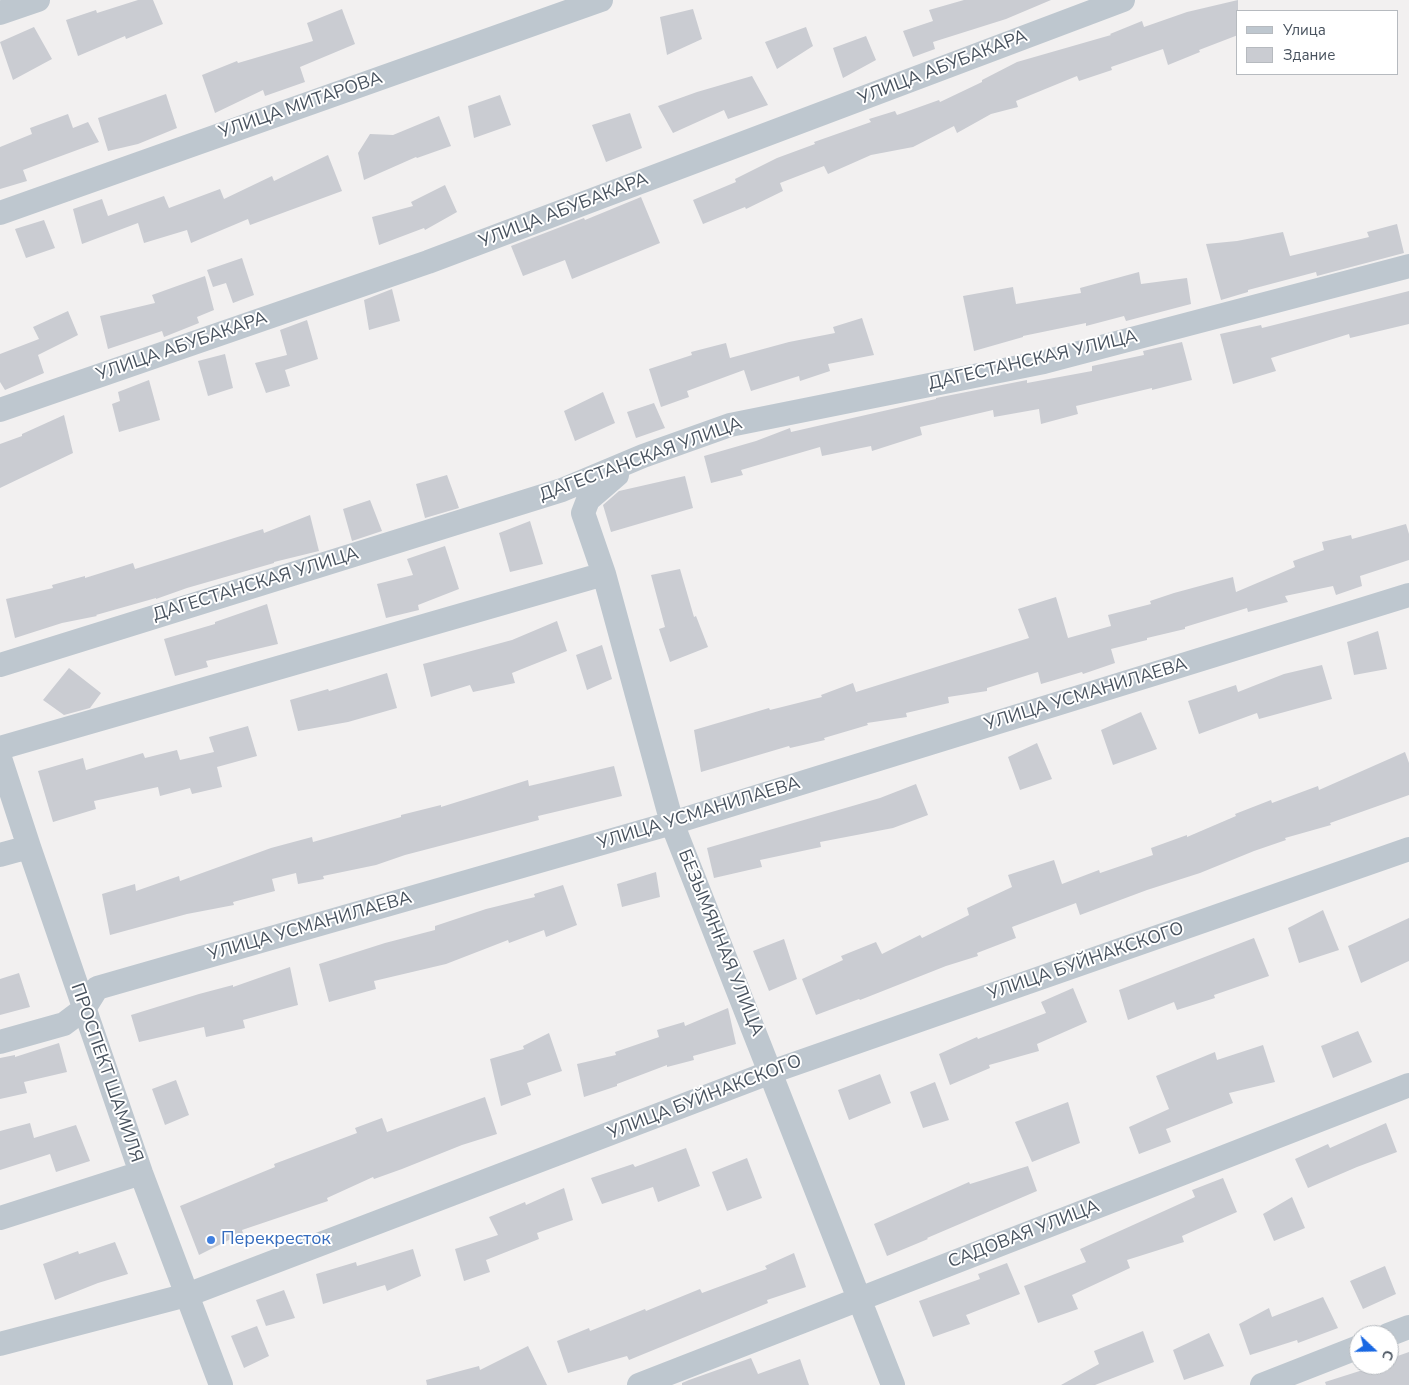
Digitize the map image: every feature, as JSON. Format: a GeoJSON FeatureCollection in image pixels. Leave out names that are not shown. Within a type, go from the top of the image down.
{"type":"FeatureCollection","features":[{"type":"Feature","properties":{"kind":"street"},"geometry":{"type":"LineString","coordinates":[[0,13],[38,0]]}},
{"type":"Feature","properties":{"kind":"street","name":"УЛИЦА МИТАРОВА"},"geometry":{"type":"LineString","coordinates":[[0,213],[602,0]]}},
{"type":"Feature","properties":{"kind":"street","name":"УЛИЦА АБУБАКАРА"},"geometry":{"type":"LineString","coordinates":[[0,410],[428,262],[1123,0]]}},
{"type":"Feature","properties":{"kind":"street","name":"ДАГЕСТАНСКАЯ УЛИЦА"},"geometry":{"type":"LineString","coordinates":[[0,665],[562,490],[643,456],[730,425],[1044,362],[1409,266]]}},
{"type":"Feature","properties":{"kind":"street","name":"БЕЗЫМЯННАЯ УЛИЦА"},"geometry":{"type":"LineString","coordinates":[[643,456],[603,485],[588,500],[583,513],[604,574],[672,823],[893,1385]]}},
{"type":"Feature","properties":{"kind":"street"},"geometry":{"type":"LineString","coordinates":[[0,748],[604,574]]}},
{"type":"Feature","properties":{"kind":"street","name":"УЛИЦА УСМАНИЛАЕВА"},"geometry":{"type":"LineString","coordinates":[[0,1042],[64,1024],[84,1009],[96,988],[672,823],[1409,595]]}},
{"type":"Feature","properties":{"kind":"street","name":"ПРОСПЕКТ ШАМИЛЯ"},"geometry":{"type":"LineString","coordinates":[[0,758],[141,1174],[221,1385]]}},
{"type":"Feature","properties":{"kind":"street"},"geometry":{"type":"LineString","coordinates":[[0,855],[29,847]]}},
{"type":"Feature","properties":{"kind":"street","name":"УЛИЦА БУЙНАКСКОГО"},"geometry":{"type":"LineString","coordinates":[[0,1344],[187,1295],[771,1072],[1409,848]]}},
{"type":"Feature","properties":{"kind":"street","name":"САДОВАЯ УЛИЦА"},"geometry":{"type":"LineString","coordinates":[[639,1385],[1409,1084]]}},
{"type":"Feature","properties":{"kind":"street"},"geometry":{"type":"LineString","coordinates":[[0,1218],[141,1174]]}},
{"type":"Feature","properties":{"kind":"street"},"geometry":{"type":"LineString","coordinates":[[1262,1385],[1349,1351]]}},
{"type":"Feature","properties":{"kind":"building"},"geometry":{"type":"Polygon","coordinates":[[[138,0],[153,0],[163,24],[126,39],[125,36],[78,56],[66,20],[96,10],[97,13],[138,0]]]}},
{"type":"Feature","properties":{"kind":"building"},"geometry":{"type":"Polygon","coordinates":[[[964,0],[1051,0],[1006,19],[933,42],[935,49],[913,57],[903,31],[933,21],[929,10],[964,0]]]}},
{"type":"Feature","properties":{"kind":"building"},"geometry":{"type":"Polygon","coordinates":[[[1238,0],[1236,36],[1199,50],[1200,52],[1168,65],[1163,49],[1111,67],[1112,70],[1079,81],[1077,76],[1016,101],[1018,107],[991,114],[957,133],[954,126],[913,147],[871,155],[828,174],[824,166],[780,183],[783,191],[746,209],[745,207],[703,224],[693,200],[736,182],[735,179],[777,158],[815,144],[814,142],[871,122],[869,119],[895,111],[897,115],[939,100],[940,102],[982,82],[982,80],[1017,62],[1111,35],[1142,21],[1144,27],[1187,12],[1238,0]]]}},
{"type":"Feature","properties":{"kind":"building"},"geometry":{"type":"Polygon","coordinates":[[[342,9],[355,44],[300,67],[305,82],[265,96],[263,90],[215,113],[202,75],[237,61],[238,63],[313,41],[307,23],[342,9]]]}},
{"type":"Feature","properties":{"kind":"building"},"geometry":{"type":"Polygon","coordinates":[[[693,9],[702,39],[667,55],[660,17],[693,9]]]}},
{"type":"Feature","properties":{"kind":"building"},"geometry":{"type":"Polygon","coordinates":[[[34,27],[52,59],[13,80],[0,42],[34,27]]]}},
{"type":"Feature","properties":{"kind":"building"},"geometry":{"type":"Polygon","coordinates":[[[806,27],[813,46],[777,69],[765,42],[806,27]]]}},
{"type":"Feature","properties":{"kind":"building"},"geometry":{"type":"Polygon","coordinates":[[[866,36],[876,60],[843,78],[833,48],[866,36]]]}},
{"type":"Feature","properties":{"kind":"building"},"geometry":{"type":"Polygon","coordinates":[[[752,76],[768,105],[728,119],[724,110],[673,133],[658,106],[697,92],[752,76]]]}},
{"type":"Feature","properties":{"kind":"building"},"geometry":{"type":"Polygon","coordinates":[[[166,94],[177,128],[138,144],[108,151],[98,118],[166,94]]]}},
{"type":"Feature","properties":{"kind":"building"},"geometry":{"type":"Polygon","coordinates":[[[500,95],[511,125],[474,138],[468,106],[500,95]]]}},
{"type":"Feature","properties":{"kind":"building"},"geometry":{"type":"Polygon","coordinates":[[[630,113],[642,148],[606,162],[592,125],[630,113]]]}},
{"type":"Feature","properties":{"kind":"building"},"geometry":{"type":"Polygon","coordinates":[[[68,114],[73,128],[88,122],[99,142],[23,170],[27,181],[0,189],[0,147],[32,134],[30,128],[68,114]]]}},
{"type":"Feature","properties":{"kind":"building"},"geometry":{"type":"Polygon","coordinates":[[[439,116],[451,146],[416,157],[364,180],[358,153],[370,134],[393,135],[439,116]]]}},
{"type":"Feature","properties":{"kind":"building"},"geometry":{"type":"Polygon","coordinates":[[[328,155],[342,191],[250,225],[248,219],[191,243],[187,230],[144,243],[138,223],[82,244],[73,209],[102,199],[108,216],[164,196],[169,208],[220,189],[224,199],[272,176],[274,181],[328,155]]]}},
{"type":"Feature","properties":{"kind":"building"},"geometry":{"type":"Polygon","coordinates":[[[445,185],[457,212],[425,230],[424,228],[379,245],[372,217],[413,206],[411,202],[445,185]]]}},
{"type":"Feature","properties":{"kind":"building"},"geometry":{"type":"Polygon","coordinates":[[[641,197],[660,243],[572,279],[565,260],[523,276],[511,246],[584,218],[585,220],[641,197]]]}},
{"type":"Feature","properties":{"kind":"building"},"geometry":{"type":"Polygon","coordinates":[[[44,220],[55,248],[26,258],[15,229],[44,220]]]}},
{"type":"Feature","properties":{"kind":"building"},"geometry":{"type":"Polygon","coordinates":[[[1397,224],[1404,253],[1317,276],[1316,272],[1248,290],[1248,292],[1221,300],[1206,244],[1237,241],[1283,232],[1290,256],[1369,237],[1367,232],[1397,224]]]}},
{"type":"Feature","properties":{"kind":"building"},"geometry":{"type":"Polygon","coordinates":[[[242,258],[254,295],[233,303],[226,283],[213,287],[207,270],[242,258]]]}},
{"type":"Feature","properties":{"kind":"building"},"geometry":{"type":"Polygon","coordinates":[[[1139,272],[1141,284],[1187,278],[1191,304],[1126,321],[1124,316],[1086,326],[1086,323],[1023,336],[974,351],[963,296],[1013,287],[1016,304],[1081,293],[1080,288],[1139,272]]]}},
{"type":"Feature","properties":{"kind":"building"},"geometry":{"type":"Polygon","coordinates":[[[205,276],[214,310],[197,317],[199,323],[164,337],[162,331],[108,349],[100,316],[155,303],[152,295],[205,276]]]}},
{"type":"Feature","properties":{"kind":"building"},"geometry":{"type":"Polygon","coordinates":[[[392,289],[400,321],[369,330],[364,300],[392,289]]]}},
{"type":"Feature","properties":{"kind":"building"},"geometry":{"type":"Polygon","coordinates":[[[1409,291],[1409,324],[1350,338],[1349,334],[1271,358],[1276,371],[1233,384],[1220,334],[1261,325],[1262,328],[1409,291]]]}},
{"type":"Feature","properties":{"kind":"building"},"geometry":{"type":"Polygon","coordinates":[[[68,311],[78,335],[38,355],[44,373],[5,390],[0,382],[0,354],[39,339],[33,327],[68,311]]]}},
{"type":"Feature","properties":{"kind":"building"},"geometry":{"type":"Polygon","coordinates":[[[862,318],[874,355],[828,364],[830,371],[800,381],[799,376],[751,391],[744,370],[687,391],[689,397],[661,407],[649,369],[692,355],[691,352],[726,343],[730,358],[789,342],[835,333],[833,327],[862,318]]]}},
{"type":"Feature","properties":{"kind":"building"},"geometry":{"type":"Polygon","coordinates":[[[307,320],[318,359],[285,370],[290,386],[266,393],[255,363],[287,355],[280,330],[307,320]]]}},
{"type":"Feature","properties":{"kind":"building"},"geometry":{"type":"Polygon","coordinates":[[[1182,342],[1192,380],[1076,406],[1078,414],[1041,424],[1039,409],[994,417],[993,410],[920,427],[922,435],[872,451],[871,446],[822,456],[820,447],[741,470],[743,475],[711,483],[704,456],[756,441],[790,428],[791,432],[936,398],[1027,380],[1027,383],[1092,371],[1092,366],[1144,355],[1143,351],[1182,342]]]}},
{"type":"Feature","properties":{"kind":"building"},"geometry":{"type":"Polygon","coordinates":[[[225,354],[233,388],[208,396],[198,361],[225,354]]]}},
{"type":"Feature","properties":{"kind":"building"},"geometry":{"type":"Polygon","coordinates":[[[149,380],[160,420],[119,432],[112,404],[120,401],[118,392],[149,380]]]}},
{"type":"Feature","properties":{"kind":"building"},"geometry":{"type":"Polygon","coordinates":[[[603,392],[615,423],[575,441],[564,411],[603,392]]]}},
{"type":"Feature","properties":{"kind":"building"},"geometry":{"type":"Polygon","coordinates":[[[654,403],[665,428],[636,438],[627,412],[654,403]]]}},
{"type":"Feature","properties":{"kind":"building"},"geometry":{"type":"Polygon","coordinates":[[[64,415],[73,453],[0,488],[0,444],[22,436],[22,434],[64,415]]]}},
{"type":"Feature","properties":{"kind":"building"},"geometry":{"type":"Polygon","coordinates":[[[447,475],[459,508],[425,518],[416,484],[447,475]]]}},
{"type":"Feature","properties":{"kind":"building"},"geometry":{"type":"Polygon","coordinates":[[[685,476],[693,508],[611,532],[603,505],[619,491],[685,476]]]}},
{"type":"Feature","properties":{"kind":"building"},"geometry":{"type":"Polygon","coordinates":[[[370,500],[382,531],[352,541],[343,509],[370,500]]]}},
{"type":"Feature","properties":{"kind":"building"},"geometry":{"type":"Polygon","coordinates":[[[310,515],[319,551],[274,562],[156,599],[97,616],[62,623],[15,638],[6,599],[53,588],[52,585],[85,576],[85,578],[133,563],[135,569],[263,529],[264,533],[310,515]]]}},
{"type":"Feature","properties":{"kind":"building"},"geometry":{"type":"Polygon","coordinates":[[[530,521],[543,564],[510,572],[499,533],[530,521]]]}},
{"type":"Feature","properties":{"kind":"building"},"geometry":{"type":"Polygon","coordinates":[[[1406,524],[1409,534],[1409,560],[1360,576],[1362,586],[1336,595],[1333,586],[1285,596],[1288,602],[1248,612],[1247,608],[1185,627],[1185,629],[1111,649],[1115,663],[1083,674],[1082,672],[1041,684],[1038,672],[987,688],[987,691],[948,697],[949,703],[906,713],[907,717],[867,723],[868,725],[824,738],[825,740],[790,748],[789,746],[701,772],[694,730],[769,708],[770,710],[822,697],[821,695],[853,683],[856,692],[1029,638],[1018,609],[1056,597],[1068,638],[1111,626],[1108,615],[1151,604],[1150,601],[1174,593],[1233,577],[1236,592],[1295,567],[1293,561],[1324,550],[1322,542],[1351,535],[1352,539],[1406,524]]]}},
{"type":"Feature","properties":{"kind":"building"},"geometry":{"type":"Polygon","coordinates":[[[445,546],[459,589],[418,605],[419,610],[386,618],[377,584],[413,575],[407,559],[445,546]]]}},
{"type":"Feature","properties":{"kind":"building"},"geometry":{"type":"Polygon","coordinates":[[[680,569],[694,617],[696,616],[708,647],[670,662],[659,629],[665,627],[651,575],[680,569]]]}},
{"type":"Feature","properties":{"kind":"building"},"geometry":{"type":"Polygon","coordinates":[[[267,604],[278,644],[206,661],[208,667],[175,676],[164,639],[215,624],[215,622],[267,604]]]}},
{"type":"Feature","properties":{"kind":"building"},"geometry":{"type":"Polygon","coordinates":[[[557,621],[567,651],[512,673],[515,683],[473,692],[470,685],[431,697],[423,664],[512,640],[557,621]]]}},
{"type":"Feature","properties":{"kind":"building"},"geometry":{"type":"Polygon","coordinates":[[[1378,631],[1387,669],[1354,675],[1347,642],[1378,631]]]}},
{"type":"Feature","properties":{"kind":"building"},"geometry":{"type":"Polygon","coordinates":[[[602,645],[612,679],[587,690],[576,655],[602,645]]]}},
{"type":"Feature","properties":{"kind":"building"},"geometry":{"type":"Polygon","coordinates":[[[1322,665],[1332,699],[1259,719],[1257,713],[1199,734],[1188,701],[1236,685],[1238,692],[1284,674],[1322,665]]]}},
{"type":"Feature","properties":{"kind":"building"},"geometry":{"type":"Polygon","coordinates":[[[69,668],[101,693],[90,708],[64,715],[43,700],[69,668]]]}},
{"type":"Feature","properties":{"kind":"building"},"geometry":{"type":"Polygon","coordinates":[[[387,673],[397,708],[348,722],[298,731],[290,700],[328,689],[329,691],[387,673]]]}},
{"type":"Feature","properties":{"kind":"building"},"geometry":{"type":"Polygon","coordinates":[[[1141,712],[1157,749],[1113,765],[1101,730],[1141,712]]]}},
{"type":"Feature","properties":{"kind":"building"},"geometry":{"type":"Polygon","coordinates":[[[248,726],[257,756],[217,767],[222,787],[192,794],[190,788],[160,796],[158,787],[94,801],[96,809],[53,822],[38,771],[83,758],[86,770],[143,753],[145,758],[177,750],[180,760],[214,752],[209,737],[248,726]]]}},
{"type":"Feature","properties":{"kind":"building"},"geometry":{"type":"Polygon","coordinates":[[[1037,743],[1052,779],[1020,790],[1008,757],[1037,743]]]}},
{"type":"Feature","properties":{"kind":"building"},"geometry":{"type":"Polygon","coordinates":[[[1405,752],[1409,763],[1409,795],[1330,823],[1331,825],[1285,838],[1286,840],[1200,873],[1080,915],[1076,903],[1012,927],[1016,938],[977,953],[978,956],[946,966],[816,1015],[802,979],[843,960],[841,956],[876,942],[882,954],[920,935],[922,938],[969,915],[967,908],[1012,887],[1008,875],[1054,860],[1062,884],[1099,870],[1100,873],[1153,855],[1151,848],[1187,835],[1187,837],[1236,816],[1235,814],[1271,800],[1272,803],[1318,786],[1319,790],[1405,752]]]}},
{"type":"Feature","properties":{"kind":"building"},"geometry":{"type":"Polygon","coordinates":[[[614,766],[622,796],[538,816],[539,820],[405,855],[376,865],[323,876],[324,879],[298,884],[296,873],[272,879],[275,891],[233,902],[234,905],[187,914],[110,935],[102,894],[135,884],[136,891],[179,876],[180,881],[271,848],[312,837],[313,842],[401,817],[401,815],[441,805],[441,807],[528,780],[529,786],[614,766]]]}},
{"type":"Feature","properties":{"kind":"building"},"geometry":{"type":"Polygon","coordinates":[[[916,784],[928,815],[893,828],[820,842],[821,847],[760,860],[762,867],[714,878],[707,848],[880,798],[916,784]]]}},
{"type":"Feature","properties":{"kind":"building"},"geometry":{"type":"Polygon","coordinates":[[[656,872],[660,897],[622,907],[617,884],[656,872]]]}},
{"type":"Feature","properties":{"kind":"building"},"geometry":{"type":"Polygon","coordinates":[[[563,885],[577,925],[546,937],[544,930],[509,943],[508,940],[446,964],[374,981],[376,989],[329,1002],[319,964],[385,943],[435,930],[435,926],[486,909],[535,897],[534,894],[563,885]]]}},
{"type":"Feature","properties":{"kind":"building"},"geometry":{"type":"Polygon","coordinates":[[[1323,910],[1339,950],[1299,963],[1288,928],[1323,910]]]}},
{"type":"Feature","properties":{"kind":"building"},"geometry":{"type":"Polygon","coordinates":[[[1409,918],[1409,961],[1361,983],[1348,946],[1409,918]]]}},
{"type":"Feature","properties":{"kind":"building"},"geometry":{"type":"Polygon","coordinates":[[[1254,938],[1269,976],[1214,995],[1215,998],[1177,1010],[1174,1002],[1128,1020],[1119,990],[1254,938]]]}},
{"type":"Feature","properties":{"kind":"building"},"geometry":{"type":"Polygon","coordinates":[[[784,939],[797,979],[769,991],[753,951],[784,939]]]}},
{"type":"Feature","properties":{"kind":"building"},"geometry":{"type":"Polygon","coordinates":[[[290,967],[298,1005],[243,1020],[245,1028],[206,1037],[204,1027],[139,1042],[131,1015],[199,994],[233,985],[233,987],[290,967]]]}},
{"type":"Feature","properties":{"kind":"building"},"geometry":{"type":"Polygon","coordinates":[[[19,973],[30,1007],[0,1015],[0,979],[19,973]]]}},
{"type":"Feature","properties":{"kind":"building"},"geometry":{"type":"Polygon","coordinates":[[[1073,988],[1087,1022],[1037,1044],[1039,1051],[989,1065],[990,1068],[950,1085],[939,1054],[977,1037],[978,1039],[1046,1013],[1041,1002],[1073,988]]]}},
{"type":"Feature","properties":{"kind":"building"},"geometry":{"type":"Polygon","coordinates":[[[728,1008],[736,1044],[693,1056],[694,1060],[667,1067],[667,1065],[617,1084],[617,1086],[584,1097],[577,1064],[616,1055],[615,1052],[659,1037],[657,1030],[684,1022],[685,1026],[728,1008]]]}},
{"type":"Feature","properties":{"kind":"building"},"geometry":{"type":"Polygon","coordinates":[[[1358,1031],[1372,1062],[1333,1078],[1321,1046],[1358,1031]]]}},
{"type":"Feature","properties":{"kind":"building"},"geometry":{"type":"Polygon","coordinates":[[[549,1033],[562,1071],[527,1083],[531,1095],[501,1106],[490,1059],[524,1049],[523,1046],[549,1033]]]}},
{"type":"Feature","properties":{"kind":"building"},"geometry":{"type":"Polygon","coordinates":[[[59,1043],[67,1072],[24,1082],[27,1093],[0,1099],[0,1058],[15,1055],[15,1057],[59,1043]]]}},
{"type":"Feature","properties":{"kind":"building"},"geometry":{"type":"Polygon","coordinates":[[[1263,1045],[1275,1082],[1229,1093],[1233,1103],[1166,1129],[1171,1142],[1139,1154],[1129,1127],[1169,1109],[1156,1076],[1215,1052],[1217,1060],[1263,1045]]]}},
{"type":"Feature","properties":{"kind":"building"},"geometry":{"type":"Polygon","coordinates":[[[880,1074],[891,1103],[849,1120],[838,1090],[880,1074]]]}},
{"type":"Feature","properties":{"kind":"building"},"geometry":{"type":"Polygon","coordinates":[[[176,1080],[189,1115],[165,1125],[152,1089],[176,1080]]]}},
{"type":"Feature","properties":{"kind":"building"},"geometry":{"type":"Polygon","coordinates":[[[935,1082],[949,1120],[923,1128],[910,1092],[935,1082]]]}},
{"type":"Feature","properties":{"kind":"building"},"geometry":{"type":"Polygon","coordinates":[[[485,1097],[497,1134],[462,1145],[374,1179],[373,1177],[327,1198],[328,1201],[242,1230],[243,1233],[199,1255],[180,1206],[275,1167],[274,1164],[357,1133],[355,1128],[382,1118],[387,1132],[485,1097]]]}},
{"type":"Feature","properties":{"kind":"building"},"geometry":{"type":"Polygon","coordinates":[[[1068,1102],[1080,1143],[1032,1162],[1015,1122],[1068,1102]]]}},
{"type":"Feature","properties":{"kind":"building"},"geometry":{"type":"Polygon","coordinates":[[[30,1123],[34,1138],[76,1125],[90,1161],[56,1172],[50,1154],[0,1170],[0,1131],[30,1123]]]}},
{"type":"Feature","properties":{"kind":"building"},"geometry":{"type":"Polygon","coordinates":[[[1386,1123],[1397,1152],[1308,1188],[1295,1159],[1328,1144],[1330,1148],[1386,1123]]]}},
{"type":"Feature","properties":{"kind":"building"},"geometry":{"type":"Polygon","coordinates":[[[686,1148],[700,1186],[658,1202],[653,1187],[602,1204],[591,1178],[633,1164],[635,1167],[686,1148]]]}},
{"type":"Feature","properties":{"kind":"building"},"geometry":{"type":"Polygon","coordinates":[[[747,1158],[762,1198],[727,1211],[712,1172],[747,1158]]]}},
{"type":"Feature","properties":{"kind":"building"},"geometry":{"type":"Polygon","coordinates":[[[1028,1166],[1037,1191],[887,1256],[874,1224],[969,1182],[970,1184],[1028,1166]]]}},
{"type":"Feature","properties":{"kind":"building"},"geometry":{"type":"Polygon","coordinates":[[[1223,1178],[1237,1212],[1182,1236],[1184,1242],[1127,1260],[1130,1268],[1072,1295],[1078,1309],[1038,1323],[1024,1286],[1086,1262],[1080,1249],[1195,1197],[1192,1190],[1223,1178]]]}},
{"type":"Feature","properties":{"kind":"building"},"geometry":{"type":"Polygon","coordinates":[[[564,1188],[573,1220],[537,1233],[539,1239],[486,1260],[490,1272],[464,1281],[455,1249],[498,1235],[489,1217],[525,1202],[526,1205],[564,1188]]]}},
{"type":"Feature","properties":{"kind":"building"},"geometry":{"type":"Polygon","coordinates":[[[1292,1197],[1305,1228],[1274,1241],[1263,1214],[1292,1197]]]}},
{"type":"Feature","properties":{"kind":"building"},"geometry":{"type":"Polygon","coordinates":[[[115,1242],[128,1274],[98,1283],[55,1300],[43,1264],[78,1251],[79,1254],[115,1242]]]}},
{"type":"Feature","properties":{"kind":"building"},"geometry":{"type":"Polygon","coordinates":[[[413,1249],[421,1276],[387,1291],[385,1285],[323,1304],[316,1274],[356,1262],[357,1266],[413,1249]]]}},
{"type":"Feature","properties":{"kind":"building"},"geometry":{"type":"Polygon","coordinates":[[[794,1253],[806,1287],[767,1300],[768,1303],[629,1360],[627,1356],[568,1373],[557,1341],[589,1328],[590,1331],[645,1309],[646,1311],[700,1289],[702,1293],[767,1269],[765,1266],[794,1253]]]}},
{"type":"Feature","properties":{"kind":"building"},"geometry":{"type":"Polygon","coordinates":[[[1007,1263],[1020,1294],[966,1315],[970,1324],[933,1337],[919,1301],[980,1279],[978,1274],[1007,1263]]]}},
{"type":"Feature","properties":{"kind":"building"},"geometry":{"type":"Polygon","coordinates":[[[1385,1266],[1396,1294],[1363,1309],[1350,1281],[1385,1266]]]}},
{"type":"Feature","properties":{"kind":"building"},"geometry":{"type":"Polygon","coordinates":[[[284,1290],[295,1318],[266,1326],[256,1300],[284,1290]]]}},
{"type":"Feature","properties":{"kind":"building"},"geometry":{"type":"Polygon","coordinates":[[[1323,1297],[1338,1328],[1298,1343],[1297,1340],[1250,1355],[1239,1324],[1269,1308],[1272,1317],[1323,1297]]]}},
{"type":"Feature","properties":{"kind":"building"},"geometry":{"type":"Polygon","coordinates":[[[257,1326],[269,1356],[244,1368],[231,1336],[257,1326]]]}},
{"type":"Feature","properties":{"kind":"building"},"geometry":{"type":"Polygon","coordinates":[[[1143,1331],[1154,1362],[1095,1385],[1061,1385],[1099,1364],[1094,1351],[1143,1331]]]}},
{"type":"Feature","properties":{"kind":"building"},"geometry":{"type":"Polygon","coordinates":[[[1209,1333],[1224,1366],[1184,1380],[1173,1350],[1209,1333]]]}},
{"type":"Feature","properties":{"kind":"building"},"geometry":{"type":"Polygon","coordinates":[[[528,1346],[547,1385],[427,1385],[426,1380],[479,1366],[480,1370],[528,1346]]]}},
{"type":"Feature","properties":{"kind":"building"},"geometry":{"type":"Polygon","coordinates":[[[1409,1352],[1409,1385],[1326,1385],[1325,1382],[1349,1374],[1399,1375],[1399,1356],[1409,1352]]]}},
{"type":"Feature","properties":{"kind":"building"},"geometry":{"type":"Polygon","coordinates":[[[751,1358],[758,1374],[800,1359],[809,1385],[682,1385],[682,1383],[689,1380],[751,1358]]]}},
{"type":"Feature","properties":{"kind":"place","name":"Перекресток"},"geometry":{"type":"Point","coordinates":[211,1240]}}]}
